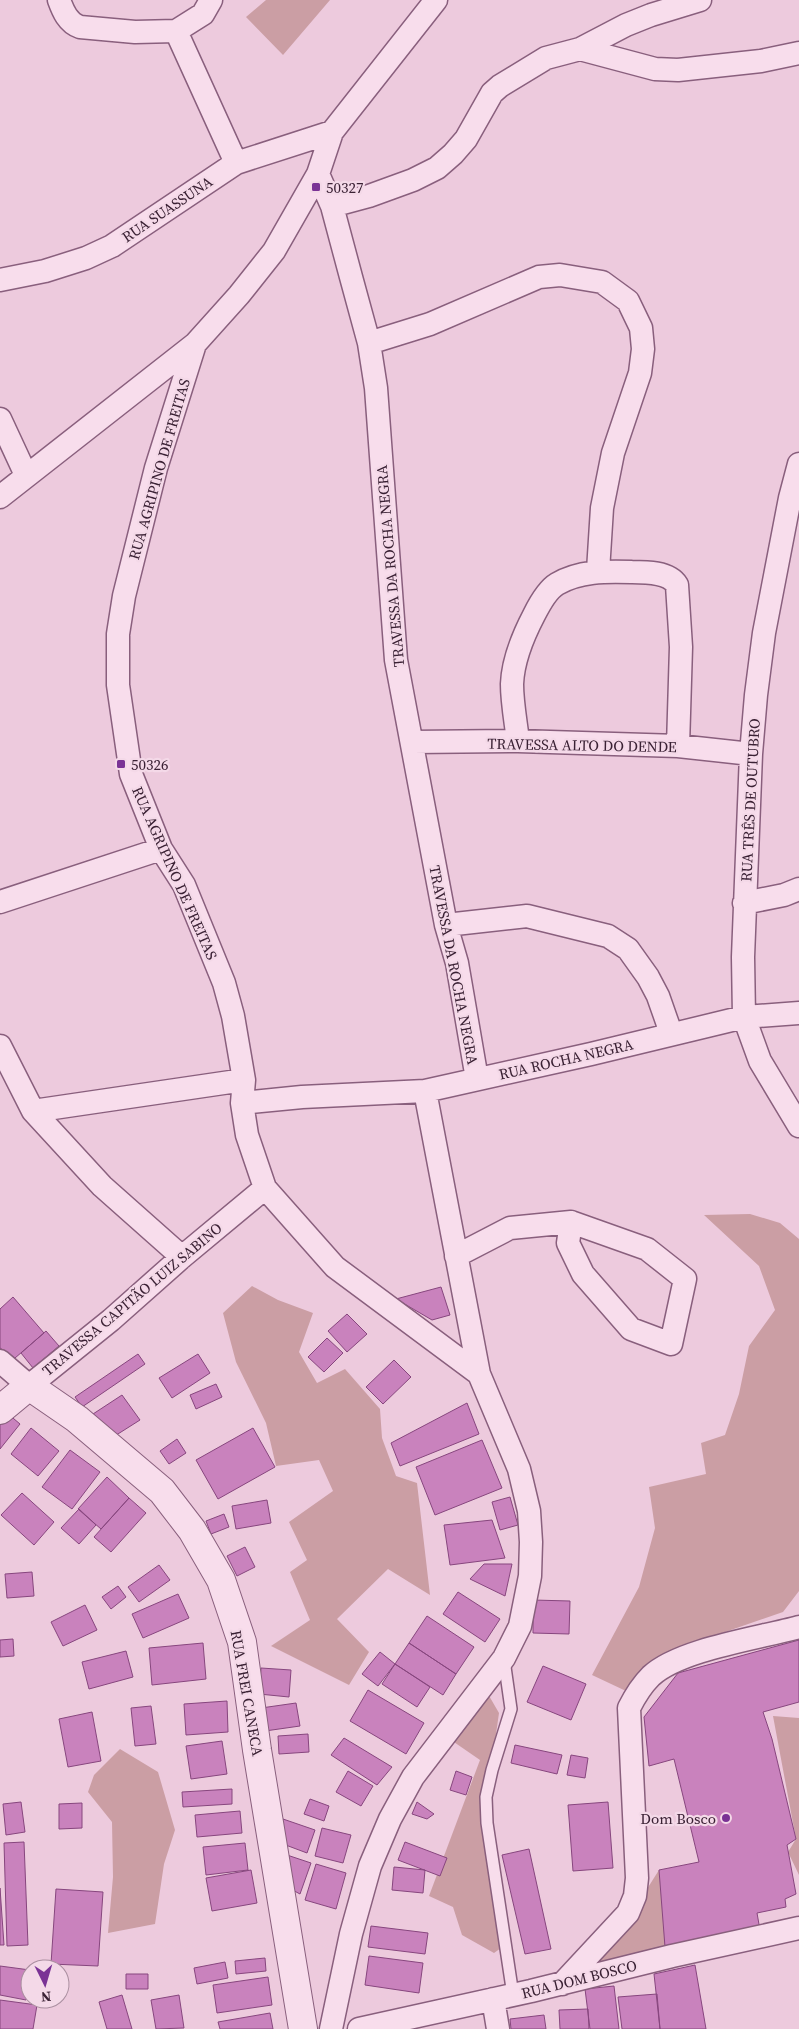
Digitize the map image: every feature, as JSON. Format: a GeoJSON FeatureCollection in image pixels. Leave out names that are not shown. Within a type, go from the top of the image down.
{"type":"FeatureCollection","features":[{"type":"Feature","properties":{"kind":"street"},"geometry":{"type":"LineString","coordinates":[[60,0],[66,17],[80,28],[135,32],[176,31],[203,14],[211,0]]}},
{"type":"Feature","properties":{"kind":"street","name":"RUA AGRIPINO DE FREITAS"},"geometry":{"type":"LineString","coordinates":[[0,497],[195,344],[239,295],[274,251],[318,174],[332,132],[436,0]]}},
{"type":"Feature","properties":{"kind":"street"},"geometry":{"type":"LineString","coordinates":[[332,206],[369,196],[413,180],[438,168],[466,139],[492,93],[500,86],[546,58],[580,49],[634,22],[700,0]]}},
{"type":"Feature","properties":{"kind":"street"},"geometry":{"type":"LineString","coordinates":[[176,31],[236,163]]}},
{"type":"Feature","properties":{"kind":"street"},"geometry":{"type":"LineString","coordinates":[[580,49],[655,69],[678,70],[761,61],[799,54]]}},
{"type":"Feature","properties":{"kind":"street","name":"RUA SUASSUNA"},"geometry":{"type":"LineString","coordinates":[[0,280],[45,271],[86,258],[112,246],[236,163],[332,132]]}},
{"type":"Feature","properties":{"kind":"street","name":"TRAVESSA DA ROCHA NEGRA"},"geometry":{"type":"LineString","coordinates":[[318,174],[332,206],[370,344],[376,388],[396,660],[413,742],[446,925],[457,963],[477,1079]]}},
{"type":"Feature","properties":{"kind":"street"},"geometry":{"type":"LineString","coordinates":[[370,344],[430,324],[539,277],[560,275],[602,282],[628,301],[641,328],[643,349],[640,373],[613,453],[602,508],[598,571]]}},
{"type":"Feature","properties":{"kind":"street","name":"RUA AGRIPINO DE FREITAS"},"geometry":{"type":"LineString","coordinates":[[195,344],[156,468],[124,596],[118,634],[118,685],[131,774],[161,849],[184,885],[224,984],[233,1016],[244,1080],[242,1103],[246,1134],[265,1188],[335,1267],[479,1374]]}},
{"type":"Feature","properties":{"kind":"street"},"geometry":{"type":"LineString","coordinates":[[0,419],[26,475]]}},
{"type":"Feature","properties":{"kind":"street","name":"RUA TRÊS DE OUTUBRO"},"geometry":{"type":"LineString","coordinates":[[799,464],[790,498],[764,633],[750,754],[748,850],[744,903],[744,1017],[760,1061],[799,1126]]}},
{"type":"Feature","properties":{"kind":"street"},"geometry":{"type":"LineString","coordinates":[[518,741],[513,676],[518,650],[541,603],[556,585],[598,571],[640,572],[670,577],[677,586],[681,647],[678,746]]}},
{"type":"Feature","properties":{"kind":"street","name":"TRAVESSA ALTO DO DENDE"},"geometry":{"type":"LineString","coordinates":[[413,742],[518,741],[678,746],[750,754]]}},
{"type":"Feature","properties":{"kind":"street"},"geometry":{"type":"LineString","coordinates":[[0,902],[161,849]]}},
{"type":"Feature","properties":{"kind":"street"},"geometry":{"type":"LineString","coordinates":[[744,903],[784,895],[799,889]]}},
{"type":"Feature","properties":{"kind":"street"},"geometry":{"type":"LineString","coordinates":[[446,925],[527,916],[608,936],[628,949],[648,977],[658,996],[672,1033]]}},
{"type":"Feature","properties":{"kind":"street","name":"RUA ROCHA NEGRA"},"geometry":{"type":"LineString","coordinates":[[242,1103],[302,1097],[425,1091],[744,1017],[799,1014]]}},
{"type":"Feature","properties":{"kind":"street"},"geometry":{"type":"LineString","coordinates":[[0,1046],[33,1111],[102,1186],[182,1257]]}},
{"type":"Feature","properties":{"kind":"street"},"geometry":{"type":"LineString","coordinates":[[33,1111],[244,1080]]}},
{"type":"Feature","properties":{"kind":"street"},"geometry":{"type":"LineString","coordinates":[[331,2029],[351,1934],[370,1866],[390,1819],[413,1777],[504,1658],[520,1626],[530,1576],[531,1542],[529,1511],[519,1469],[479,1374],[425,1091]]}},
{"type":"Feature","properties":{"kind":"street","name":"TRAVESSA CAPITÃO LUIZ SABINO"},"geometry":{"type":"LineString","coordinates":[[0,1410],[111,1320],[182,1257],[265,1188]]}},
{"type":"Feature","properties":{"kind":"street"},"geometry":{"type":"LineString","coordinates":[[456,1256],[510,1228],[571,1222],[647,1249],[685,1279],[671,1344],[631,1329],[583,1274],[568,1243],[571,1222]]}},
{"type":"Feature","properties":{"kind":"street","name":"RUA FREI CANECA"},"geometry":{"type":"LineString","coordinates":[[0,1361],[29,1386],[78,1419],[162,1491],[192,1530],[221,1580],[242,1642],[257,1750],[303,2029]]}},
{"type":"Feature","properties":{"kind":"street"},"geometry":{"type":"LineString","coordinates":[[562,1984],[628,1913],[635,1896],[637,1878],[629,1708],[639,1690],[652,1675],[678,1660],[702,1651],[799,1627]]}},
{"type":"Feature","properties":{"kind":"street","name":"RUA DOM BOSCO"},"geometry":{"type":"LineString","coordinates":[[359,2029],[562,1984],[672,1956],[799,1928]]}},
{"type":"Feature","properties":{"kind":"street"},"geometry":{"type":"LineString","coordinates":[[498,2029],[503,1997]]}},
{"type":"Feature","properties":{"kind":"lane"},"geometry":{"type":"LineString","coordinates":[[503,1997],[486,1797],[492,1770],[511,1709],[504,1658]]}},
{"type":"Feature","properties":{"kind":"shaded area"},"geometry":{"type":"Polygon","coordinates":[[[266,0],[330,0],[283,55],[246,17],[266,0]]]}},
{"type":"Feature","properties":{"kind":"shaded area"},"geometry":{"type":"Polygon","coordinates":[[[750,1214],[780,1223],[799,1239],[799,1591],[783,1612],[673,1650],[626,1691],[592,1675],[639,1587],[655,1528],[649,1487],[706,1474],[701,1443],[725,1435],[739,1394],[749,1346],[775,1310],[759,1266],[704,1215],[750,1214]]]}},
{"type":"Feature","properties":{"kind":"shaded area"},"geometry":{"type":"Polygon","coordinates":[[[252,1286],[278,1300],[313,1313],[299,1352],[317,1383],[345,1369],[380,1409],[382,1438],[396,1476],[417,1483],[430,1595],[388,1569],[337,1619],[369,1652],[349,1685],[271,1646],[310,1620],[290,1572],[307,1560],[289,1522],[333,1491],[319,1460],[276,1466],[266,1423],[236,1362],[223,1313],[252,1286]]]}},
{"type":"Feature","properties":{"kind":"shaded area"},"geometry":{"type":"Polygon","coordinates":[[[488,1694],[499,1713],[482,1832],[501,1948],[494,1953],[462,1935],[453,1907],[429,1896],[480,1760],[451,1740],[488,1694]]]}},
{"type":"Feature","properties":{"kind":"shaded area"},"geometry":{"type":"Polygon","coordinates":[[[773,1716],[799,1718],[799,1875],[788,1852],[796,1839],[773,1716]]]}},
{"type":"Feature","properties":{"kind":"shaded area"},"geometry":{"type":"Polygon","coordinates":[[[120,1749],[158,1772],[175,1830],[164,1864],[155,1924],[108,1933],[113,1877],[112,1822],[88,1792],[94,1775],[120,1749]]]}},
{"type":"Feature","properties":{"kind":"shaded area"},"geometry":{"type":"Polygon","coordinates":[[[659,1870],[666,1952],[602,1968],[590,1962],[635,1908],[659,1870]]]}},
{"type":"Feature","properties":{"kind":"building"},"geometry":{"type":"Polygon","coordinates":[[[441,1287],[450,1315],[432,1320],[396,1299],[441,1287]]]}},
{"type":"Feature","properties":{"kind":"building"},"geometry":{"type":"Polygon","coordinates":[[[13,1297],[44,1333],[15,1358],[0,1348],[0,1309],[13,1297]]]}},
{"type":"Feature","properties":{"kind":"building"},"geometry":{"type":"Polygon","coordinates":[[[347,1314],[367,1334],[347,1352],[328,1331],[347,1314]]]}},
{"type":"Feature","properties":{"kind":"building"},"geometry":{"type":"Polygon","coordinates":[[[46,1331],[59,1346],[33,1368],[21,1353],[46,1331]]]}},
{"type":"Feature","properties":{"kind":"building"},"geometry":{"type":"Polygon","coordinates":[[[327,1338],[343,1353],[324,1372],[308,1357],[327,1338]]]}},
{"type":"Feature","properties":{"kind":"building"},"geometry":{"type":"Polygon","coordinates":[[[138,1354],[145,1364],[82,1407],[75,1397],[138,1354]]]}},
{"type":"Feature","properties":{"kind":"building"},"geometry":{"type":"Polygon","coordinates":[[[198,1354],[210,1373],[172,1398],[159,1378],[198,1354]]]}},
{"type":"Feature","properties":{"kind":"building"},"geometry":{"type":"Polygon","coordinates":[[[394,1360],[411,1377],[383,1404],[366,1387],[394,1360]]]}},
{"type":"Feature","properties":{"kind":"building"},"geometry":{"type":"Polygon","coordinates":[[[216,1384],[222,1397],[196,1409],[190,1395],[216,1384]]]}},
{"type":"Feature","properties":{"kind":"building"},"geometry":{"type":"Polygon","coordinates":[[[122,1395],[140,1420],[110,1439],[93,1414],[122,1395]]]}},
{"type":"Feature","properties":{"kind":"building"},"geometry":{"type":"Polygon","coordinates":[[[467,1403],[479,1434],[400,1466],[391,1443],[467,1403]]]}},
{"type":"Feature","properties":{"kind":"building"},"geometry":{"type":"Polygon","coordinates":[[[7,1413],[20,1424],[0,1449],[0,1422],[7,1413]]]}},
{"type":"Feature","properties":{"kind":"building"},"geometry":{"type":"Polygon","coordinates":[[[31,1428],[59,1451],[38,1476],[11,1454],[31,1428]]]}},
{"type":"Feature","properties":{"kind":"building"},"geometry":{"type":"Polygon","coordinates":[[[253,1428],[275,1467],[218,1499],[196,1460],[253,1428]]]}},
{"type":"Feature","properties":{"kind":"building"},"geometry":{"type":"Polygon","coordinates":[[[177,1439],[186,1453],[169,1464],[160,1451],[177,1439]]]}},
{"type":"Feature","properties":{"kind":"building"},"geometry":{"type":"Polygon","coordinates":[[[482,1440],[502,1488],[435,1515],[416,1467],[482,1440]]]}},
{"type":"Feature","properties":{"kind":"building"},"geometry":{"type":"Polygon","coordinates":[[[70,1450],[100,1472],[72,1509],[42,1487],[70,1450]]]}},
{"type":"Feature","properties":{"kind":"building"},"geometry":{"type":"Polygon","coordinates":[[[107,1477],[129,1498],[101,1529],[78,1509],[107,1477]]]}},
{"type":"Feature","properties":{"kind":"building"},"geometry":{"type":"Polygon","coordinates":[[[22,1493],[54,1522],[34,1545],[1,1515],[22,1493]]]}},
{"type":"Feature","properties":{"kind":"building"},"geometry":{"type":"Polygon","coordinates":[[[510,1497],[518,1525],[500,1530],[492,1502],[510,1497]]]}},
{"type":"Feature","properties":{"kind":"building"},"geometry":{"type":"Polygon","coordinates":[[[129,1498],[146,1513],[111,1552],[94,1537],[129,1498]]]}},
{"type":"Feature","properties":{"kind":"building"},"geometry":{"type":"Polygon","coordinates":[[[267,1500],[271,1523],[236,1529],[232,1506],[267,1500]]]}},
{"type":"Feature","properties":{"kind":"building"},"geometry":{"type":"Polygon","coordinates":[[[79,1509],[96,1525],[79,1544],[61,1528],[79,1509]]]}},
{"type":"Feature","properties":{"kind":"building"},"geometry":{"type":"Polygon","coordinates":[[[224,1514],[229,1527],[211,1534],[206,1521],[224,1514]]]}},
{"type":"Feature","properties":{"kind":"building"},"geometry":{"type":"Polygon","coordinates":[[[492,1520],[505,1558],[450,1565],[444,1525],[492,1520]]]}},
{"type":"Feature","properties":{"kind":"building"},"geometry":{"type":"Polygon","coordinates":[[[245,1547],[255,1567],[237,1576],[227,1556],[245,1547]]]}},
{"type":"Feature","properties":{"kind":"building"},"geometry":{"type":"Polygon","coordinates":[[[484,1564],[512,1564],[505,1596],[470,1579],[484,1564]]]}},
{"type":"Feature","properties":{"kind":"building"},"geometry":{"type":"Polygon","coordinates":[[[159,1565],[170,1580],[139,1602],[128,1587],[159,1565]]]}},
{"type":"Feature","properties":{"kind":"building"},"geometry":{"type":"Polygon","coordinates":[[[32,1572],[34,1596],[7,1598],[5,1574],[32,1572]]]}},
{"type":"Feature","properties":{"kind":"building"},"geometry":{"type":"Polygon","coordinates":[[[118,1586],[126,1597],[111,1609],[102,1597],[118,1586]]]}},
{"type":"Feature","properties":{"kind":"building"},"geometry":{"type":"Polygon","coordinates":[[[458,1592],[500,1619],[485,1642],[443,1614],[458,1592]]]}},
{"type":"Feature","properties":{"kind":"building"},"geometry":{"type":"Polygon","coordinates":[[[178,1594],[189,1618],[143,1638],[132,1614],[178,1594]]]}},
{"type":"Feature","properties":{"kind":"building"},"geometry":{"type":"Polygon","coordinates":[[[533,1600],[570,1601],[569,1634],[533,1633],[533,1600]]]}},
{"type":"Feature","properties":{"kind":"building"},"geometry":{"type":"Polygon","coordinates":[[[85,1605],[97,1630],[63,1646],[51,1622],[85,1605]]]}},
{"type":"Feature","properties":{"kind":"building"},"geometry":{"type":"Polygon","coordinates":[[[427,1616],[474,1647],[456,1674],[409,1643],[427,1616]]]}},
{"type":"Feature","properties":{"kind":"building"},"geometry":{"type":"Polygon","coordinates":[[[13,1639],[14,1656],[0,1657],[0,1640],[13,1639]]]}},
{"type":"Feature","properties":{"kind":"building","name":"Dom Bosco"},"geometry":{"type":"Polygon","coordinates":[[[799,1640],[799,1702],[763,1712],[772,1739],[796,1839],[787,1845],[796,1894],[785,1899],[786,1907],[757,1913],[760,1930],[665,1947],[659,1870],[699,1862],[674,1759],[649,1766],[644,1717],[678,1673],[799,1640]]]}},
{"type":"Feature","properties":{"kind":"building"},"geometry":{"type":"Polygon","coordinates":[[[203,1643],[206,1679],[152,1685],[149,1648],[203,1643]]]}},
{"type":"Feature","properties":{"kind":"building"},"geometry":{"type":"Polygon","coordinates":[[[409,1643],[456,1674],[443,1695],[395,1664],[409,1643]]]}},
{"type":"Feature","properties":{"kind":"building"},"geometry":{"type":"Polygon","coordinates":[[[126,1651],[133,1677],[89,1689],[82,1662],[126,1651]]]}},
{"type":"Feature","properties":{"kind":"building"},"geometry":{"type":"Polygon","coordinates":[[[380,1652],[395,1664],[378,1686],[362,1674],[380,1652]]]}},
{"type":"Feature","properties":{"kind":"building"},"geometry":{"type":"Polygon","coordinates":[[[395,1664],[430,1687],[417,1707],[382,1684],[395,1664]]]}},
{"type":"Feature","properties":{"kind":"building"},"geometry":{"type":"Polygon","coordinates":[[[543,1666],[586,1684],[571,1720],[527,1702],[543,1666]]]}},
{"type":"Feature","properties":{"kind":"building"},"geometry":{"type":"Polygon","coordinates":[[[261,1668],[291,1670],[289,1697],[259,1694],[261,1668]]]}},
{"type":"Feature","properties":{"kind":"building"},"geometry":{"type":"Polygon","coordinates":[[[368,1690],[424,1723],[406,1754],[350,1721],[368,1690]]]}},
{"type":"Feature","properties":{"kind":"building"},"geometry":{"type":"Polygon","coordinates":[[[227,1701],[228,1732],[186,1735],[184,1704],[227,1701]]]}},
{"type":"Feature","properties":{"kind":"building"},"geometry":{"type":"Polygon","coordinates":[[[296,1703],[300,1726],[265,1731],[261,1708],[296,1703]]]}},
{"type":"Feature","properties":{"kind":"building"},"geometry":{"type":"Polygon","coordinates":[[[151,1706],[156,1744],[135,1746],[131,1708],[151,1706]]]}},
{"type":"Feature","properties":{"kind":"building"},"geometry":{"type":"Polygon","coordinates":[[[92,1712],[101,1761],[68,1767],[59,1719],[92,1712]]]}},
{"type":"Feature","properties":{"kind":"building"},"geometry":{"type":"Polygon","coordinates":[[[308,1734],[309,1752],[279,1754],[278,1736],[308,1734]]]}},
{"type":"Feature","properties":{"kind":"building"},"geometry":{"type":"Polygon","coordinates":[[[344,1738],[392,1767],[377,1785],[331,1755],[344,1738]]]}},
{"type":"Feature","properties":{"kind":"building"},"geometry":{"type":"Polygon","coordinates":[[[222,1741],[227,1774],[191,1779],[186,1746],[222,1741]]]}},
{"type":"Feature","properties":{"kind":"building"},"geometry":{"type":"Polygon","coordinates":[[[515,1745],[562,1755],[557,1774],[511,1763],[515,1745]]]}},
{"type":"Feature","properties":{"kind":"building"},"geometry":{"type":"Polygon","coordinates":[[[571,1755],[588,1758],[585,1778],[567,1775],[571,1755]]]}},
{"type":"Feature","properties":{"kind":"building"},"geometry":{"type":"Polygon","coordinates":[[[348,1771],[373,1786],[361,1806],[336,1792],[348,1771]]]}},
{"type":"Feature","properties":{"kind":"building"},"geometry":{"type":"Polygon","coordinates":[[[456,1771],[472,1777],[466,1795],[450,1790],[456,1771]]]}},
{"type":"Feature","properties":{"kind":"building"},"geometry":{"type":"Polygon","coordinates":[[[232,1789],[232,1804],[183,1807],[182,1792],[232,1789]]]}},
{"type":"Feature","properties":{"kind":"building"},"geometry":{"type":"Polygon","coordinates":[[[310,1799],[329,1806],[324,1821],[304,1814],[310,1799]]]}},
{"type":"Feature","properties":{"kind":"building"},"geometry":{"type":"Polygon","coordinates":[[[21,1802],[25,1832],[6,1835],[3,1804],[21,1802]]]}},
{"type":"Feature","properties":{"kind":"building"},"geometry":{"type":"Polygon","coordinates":[[[417,1802],[434,1814],[427,1819],[412,1814],[417,1802]]]}},
{"type":"Feature","properties":{"kind":"building"},"geometry":{"type":"Polygon","coordinates":[[[608,1802],[613,1868],[573,1871],[568,1805],[608,1802]]]}},
{"type":"Feature","properties":{"kind":"building"},"geometry":{"type":"Polygon","coordinates":[[[82,1803],[82,1828],[59,1829],[59,1804],[82,1803]]]}},
{"type":"Feature","properties":{"kind":"building"},"geometry":{"type":"Polygon","coordinates":[[[240,1811],[242,1833],[197,1837],[195,1815],[240,1811]]]}},
{"type":"Feature","properties":{"kind":"building"},"geometry":{"type":"Polygon","coordinates":[[[283,1819],[315,1830],[307,1853],[275,1841],[283,1819]]]}},
{"type":"Feature","properties":{"kind":"building"},"geometry":{"type":"Polygon","coordinates":[[[322,1828],[351,1835],[343,1863],[315,1856],[322,1828]]]}},
{"type":"Feature","properties":{"kind":"building"},"geometry":{"type":"Polygon","coordinates":[[[24,1842],[28,1945],[7,1946],[4,1843],[24,1842]]]}},
{"type":"Feature","properties":{"kind":"building"},"geometry":{"type":"Polygon","coordinates":[[[405,1842],[447,1858],[440,1876],[398,1860],[405,1842]]]}},
{"type":"Feature","properties":{"kind":"building"},"geometry":{"type":"Polygon","coordinates":[[[245,1843],[248,1870],[206,1875],[203,1847],[245,1843]]]}},
{"type":"Feature","properties":{"kind":"building"},"geometry":{"type":"Polygon","coordinates":[[[529,1849],[551,1949],[525,1954],[502,1855],[529,1849]]]}},
{"type":"Feature","properties":{"kind":"building"},"geometry":{"type":"Polygon","coordinates":[[[284,1854],[311,1863],[300,1894],[287,1887],[284,1854]]]}},
{"type":"Feature","properties":{"kind":"building"},"geometry":{"type":"Polygon","coordinates":[[[316,1864],[346,1873],[336,1909],[305,1900],[316,1864]]]}},
{"type":"Feature","properties":{"kind":"building"},"geometry":{"type":"Polygon","coordinates":[[[394,1867],[425,1870],[423,1893],[392,1890],[394,1867]]]}},
{"type":"Feature","properties":{"kind":"building"},"geometry":{"type":"Polygon","coordinates":[[[251,1870],[257,1903],[212,1911],[206,1878],[251,1870]]]}},
{"type":"Feature","properties":{"kind":"building"},"geometry":{"type":"Polygon","coordinates":[[[0,1888],[4,1945],[0,1945],[0,1888]]]}},
{"type":"Feature","properties":{"kind":"building"},"geometry":{"type":"Polygon","coordinates":[[[56,1889],[103,1892],[98,1966],[70,1965],[70,1959],[51,1959],[56,1889]]]}},
{"type":"Feature","properties":{"kind":"building"},"geometry":{"type":"Polygon","coordinates":[[[371,1926],[428,1933],[425,1954],[368,1947],[371,1926]]]}},
{"type":"Feature","properties":{"kind":"building"},"geometry":{"type":"Polygon","coordinates":[[[369,1956],[423,1963],[419,1993],[365,1985],[369,1956]]]}},
{"type":"Feature","properties":{"kind":"building"},"geometry":{"type":"Polygon","coordinates":[[[265,1958],[266,1971],[236,1974],[235,1961],[265,1958]]]}},
{"type":"Feature","properties":{"kind":"building"},"geometry":{"type":"Polygon","coordinates":[[[225,1962],[228,1978],[197,1984],[194,1968],[225,1962]]]}},
{"type":"Feature","properties":{"kind":"building"},"geometry":{"type":"Polygon","coordinates":[[[695,1965],[706,2029],[660,2029],[654,1974],[695,1965]]]}},
{"type":"Feature","properties":{"kind":"building"},"geometry":{"type":"Polygon","coordinates":[[[0,1966],[20,1969],[20,1999],[0,1995],[0,1966]]]}},
{"type":"Feature","properties":{"kind":"building"},"geometry":{"type":"Polygon","coordinates":[[[126,1974],[148,1974],[148,1989],[126,1989],[126,1974]]]}},
{"type":"Feature","properties":{"kind":"building"},"geometry":{"type":"Polygon","coordinates":[[[268,1977],[272,2005],[217,2013],[213,1985],[268,1977]]]}},
{"type":"Feature","properties":{"kind":"building"},"geometry":{"type":"Polygon","coordinates":[[[614,1986],[619,2029],[590,2029],[585,1989],[614,1986]]]}},
{"type":"Feature","properties":{"kind":"building"},"geometry":{"type":"Polygon","coordinates":[[[657,1994],[660,2029],[622,2029],[618,1997],[657,1994]]]}},
{"type":"Feature","properties":{"kind":"building"},"geometry":{"type":"Polygon","coordinates":[[[122,1995],[132,2029],[107,2029],[99,2002],[122,1995]]]}},
{"type":"Feature","properties":{"kind":"building"},"geometry":{"type":"Polygon","coordinates":[[[179,1995],[184,2028],[156,2029],[151,2000],[179,1995]]]}},
{"type":"Feature","properties":{"kind":"building"},"geometry":{"type":"Polygon","coordinates":[[[0,2000],[20,2003],[20,2009],[36,2009],[33,2029],[0,2029],[0,2000]]]}},
{"type":"Feature","properties":{"kind":"building"},"geometry":{"type":"Polygon","coordinates":[[[588,2009],[589,2029],[560,2029],[559,2010],[588,2009]]]}},
{"type":"Feature","properties":{"kind":"building"},"geometry":{"type":"Polygon","coordinates":[[[270,2013],[273,2029],[220,2029],[218,2022],[270,2013]]]}},
{"type":"Feature","properties":{"kind":"building"},"geometry":{"type":"Polygon","coordinates":[[[544,2015],[546,2029],[511,2029],[510,2019],[544,2015]]]}},
{"type":"Feature","properties":{"kind":"place","name":"50327"},"geometry":{"type":"Point","coordinates":[316,187]}},
{"type":"Feature","properties":{"kind":"place","name":"50326"},"geometry":{"type":"Point","coordinates":[121,764]}},
{"type":"Feature","properties":{"kind":"place","name":"Dom Bosco"},"geometry":{"type":"Point","coordinates":[726,1818]}}]}
